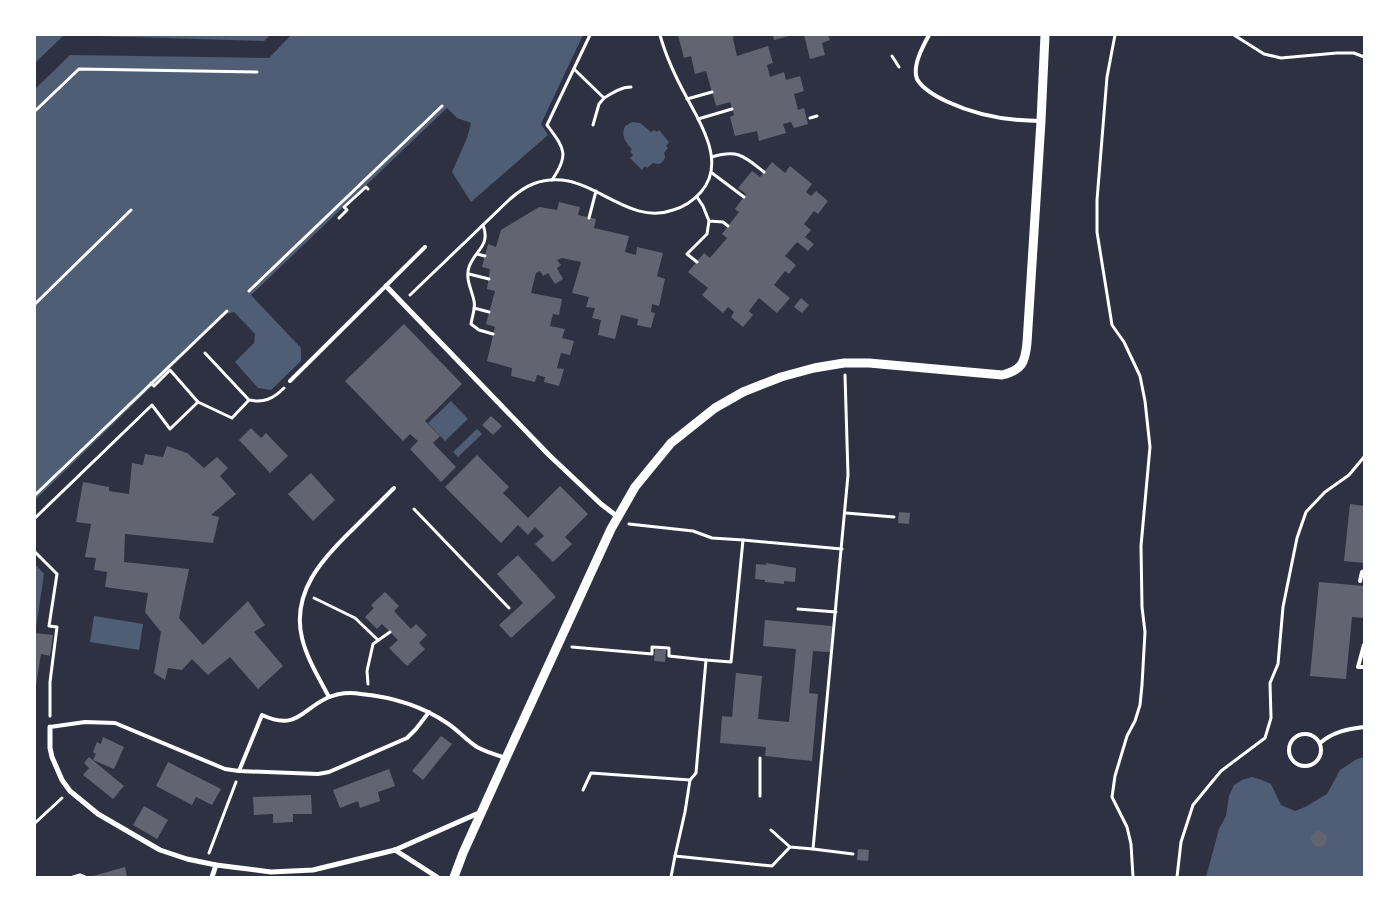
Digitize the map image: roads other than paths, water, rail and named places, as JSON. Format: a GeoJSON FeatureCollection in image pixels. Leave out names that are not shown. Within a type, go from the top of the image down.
{"type":"FeatureCollection","features":[{"type":"Feature","properties":{"kind":"street"},"geometry":{"type":"LineString","coordinates":[[454,877],[506,758],[635,487],[671,443],[715,408],[743,392],[796,372],[844,363],[869,363],[995,375],[1008,373],[1019,367],[1025,357],[1027,344],[1042,121],[1045,35]]}},
{"type":"Feature","properties":{"kind":"street"},"geometry":{"type":"LineString","coordinates":[[386,286],[555,461],[621,519]]}},
{"type":"Feature","properties":{"kind":"street"},"geometry":{"type":"LineString","coordinates":[[50,727],[50,748],[59,776],[70,791],[98,814],[147,843],[173,855],[257,874],[313,870],[394,850],[481,812]]}},
{"type":"Feature","properties":{"kind":"street"},"geometry":{"type":"LineString","coordinates":[[394,850],[437,877]]}},
{"type":"Feature","properties":{"kind":"street"},"geometry":{"type":"LineString","coordinates":[[212,877],[216,865]]}},
{"type":"Feature","properties":{"kind":"lane"},"geometry":{"type":"LineString","coordinates":[[929,35],[916,68],[917,79],[928,91],[937,97],[976,113],[1005,119],[1042,121]]}},
{"type":"Feature","properties":{"kind":"lane"},"geometry":{"type":"LineString","coordinates":[[290,381],[424,247]]}},
{"type":"Feature","properties":{"kind":"lane"},"geometry":{"type":"LineString","coordinates":[[329,697],[308,656],[302,638],[300,616],[304,593],[314,572],[328,553],[394,488]]}},
{"type":"Feature","properties":{"kind":"lane"},"geometry":{"type":"LineString","coordinates":[[1360,582],[1362,572],[1364,572]]}},
{"type":"Feature","properties":{"kind":"lane"},"geometry":{"type":"LineString","coordinates":[[1364,645],[1358,667],[1364,667]]}},
{"type":"Feature","properties":{"kind":"lane"},"geometry":{"type":"LineString","coordinates":[[239,772],[262,716],[280,721],[293,720],[329,697],[347,693],[369,694],[403,702],[429,712],[448,723],[478,748],[506,758]]}},
{"type":"Feature","properties":{"kind":"lane"},"geometry":{"type":"LineString","coordinates":[[50,727],[84,722],[115,723],[218,767],[239,772],[318,774],[329,772],[407,738],[416,730],[429,712]]}},
{"type":"Feature","properties":{"kind":"lane"},"geometry":{"type":"LineString","coordinates":[[1320,743],[1308,734],[1298,736],[1290,743],[1290,754],[1295,762],[1300,765],[1310,765],[1315,762],[1320,753],[1320,743],[1329,735],[1342,730],[1364,727]]}},
{"type":"Feature","properties":{"kind":"water"},"geometry":{"type":"Polygon","coordinates":[[[35,35],[583,35],[541,124],[548,135],[471,202],[452,172],[467,138],[471,123],[457,118],[447,108],[251,295],[301,348],[301,361],[271,390],[258,388],[235,362],[254,343],[255,334],[234,312],[226,314],[35,500],[35,35]]]}},
{"type":"Feature","properties":{"kind":"water"},"geometry":{"type":"Polygon","coordinates":[[[632,122],[640,123],[651,132],[659,130],[669,142],[666,146],[668,148],[664,153],[665,158],[659,164],[653,163],[647,168],[645,166],[642,170],[630,158],[633,155],[630,152],[632,149],[623,133],[625,126],[632,122]]]}},
{"type":"Feature","properties":{"kind":"water"},"geometry":{"type":"Polygon","coordinates":[[[451,401],[468,419],[445,441],[428,423],[451,401]]]}},
{"type":"Feature","properties":{"kind":"water"},"geometry":{"type":"Polygon","coordinates":[[[477,429],[482,434],[458,457],[453,452],[477,429]]]}},
{"type":"Feature","properties":{"kind":"water"},"geometry":{"type":"Polygon","coordinates":[[[35,564],[44,574],[36,628],[35,627],[35,564]]]}},
{"type":"Feature","properties":{"kind":"water"},"geometry":{"type":"Polygon","coordinates":[[[94,616],[143,624],[139,650],[90,642],[94,616]]]}},
{"type":"Feature","properties":{"kind":"water"},"geometry":{"type":"Polygon","coordinates":[[[1364,757],[1364,877],[1206,877],[1219,829],[1226,816],[1229,796],[1234,785],[1252,777],[1262,780],[1271,784],[1281,805],[1295,811],[1327,794],[1340,770],[1357,759],[1364,757]]]}}]}
